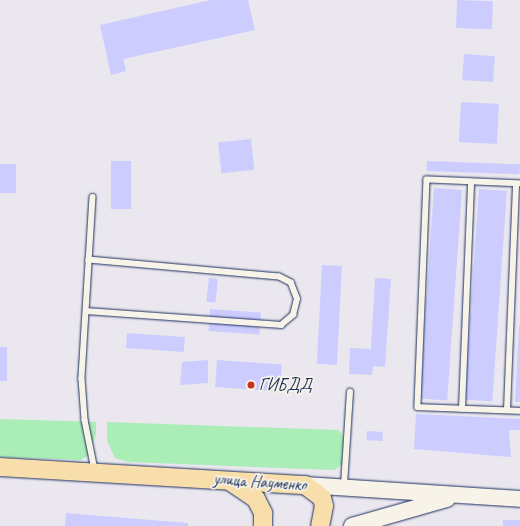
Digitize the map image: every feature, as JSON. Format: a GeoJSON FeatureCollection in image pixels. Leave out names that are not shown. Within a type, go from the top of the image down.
{"type":"FeatureCollection","features":[{"type":"Feature","properties":{"kind":"main road","name":"улица Науменко"},"geometry":{"type":"LineString","coordinates":[[0,467],[96,471],[520,500]]}},
{"type":"Feature","properties":{"kind":"main road"},"geometry":{"type":"LineString","coordinates":[[229,480],[261,513],[276,526]]}},
{"type":"Feature","properties":{"kind":"main road"},"geometry":{"type":"LineString","coordinates":[[261,513],[269,483]]}},
{"type":"Feature","properties":{"kind":"main road"},"geometry":{"type":"LineString","coordinates":[[306,485],[323,502],[320,526]]}},
{"type":"Feature","properties":{"kind":"main road"},"geometry":{"type":"LineString","coordinates":[[352,526],[456,496]]}},
{"type":"Feature","properties":{"kind":"lane"},"geometry":{"type":"LineString","coordinates":[[507,410],[518,184],[427,180],[418,407],[520,411]]}},
{"type":"Feature","properties":{"kind":"lane"},"geometry":{"type":"LineString","coordinates":[[462,409],[471,182]]}},
{"type":"Feature","properties":{"kind":"lane"},"geometry":{"type":"LineString","coordinates":[[93,197],[83,393],[96,471]]}},
{"type":"Feature","properties":{"kind":"lane"},"geometry":{"type":"LineString","coordinates":[[86,311],[281,325],[293,315],[297,299],[291,283],[279,277],[89,260]]}},
{"type":"Feature","properties":{"kind":"lane"},"geometry":{"type":"LineString","coordinates":[[344,488],[350,392]]}},
{"type":"Feature","properties":{"kind":"green space"},"geometry":{"type":"Polygon","coordinates":[[[0,419],[96,422],[96,434],[89,455],[81,460],[0,457],[0,419]]]}},
{"type":"Feature","properties":{"kind":"green space"},"geometry":{"type":"Polygon","coordinates":[[[107,422],[339,430],[344,438],[343,464],[334,470],[129,462],[115,458],[107,441],[107,422]]]}},
{"type":"Feature","properties":{"kind":"building"},"geometry":{"type":"Polygon","coordinates":[[[211,0],[248,0],[255,30],[123,59],[126,71],[111,75],[100,25],[211,0]]]}},
{"type":"Feature","properties":{"kind":"building"},"geometry":{"type":"Polygon","coordinates":[[[457,0],[493,1],[492,29],[456,28],[457,0]]]}},
{"type":"Feature","properties":{"kind":"building"},"geometry":{"type":"Polygon","coordinates":[[[464,54],[495,56],[493,82],[462,80],[464,54]]]}},
{"type":"Feature","properties":{"kind":"building"},"geometry":{"type":"Polygon","coordinates":[[[461,102],[499,104],[497,144],[459,142],[461,102]]]}},
{"type":"Feature","properties":{"kind":"building"},"geometry":{"type":"Polygon","coordinates":[[[251,139],[254,170],[221,173],[218,142],[251,139]]]}},
{"type":"Feature","properties":{"kind":"building"},"geometry":{"type":"Polygon","coordinates":[[[111,161],[131,161],[131,209],[111,209],[111,161]]]}},
{"type":"Feature","properties":{"kind":"building"},"geometry":{"type":"Polygon","coordinates":[[[427,161],[520,164],[520,174],[427,171],[427,161]]]}},
{"type":"Feature","properties":{"kind":"building"},"geometry":{"type":"Polygon","coordinates":[[[0,164],[16,164],[16,193],[0,193],[0,164]]]}},
{"type":"Feature","properties":{"kind":"building"},"geometry":{"type":"Polygon","coordinates":[[[434,188],[462,190],[447,400],[419,398],[434,188]]]}},
{"type":"Feature","properties":{"kind":"building"},"geometry":{"type":"Polygon","coordinates":[[[479,189],[507,191],[492,401],[464,399],[479,189]]]}},
{"type":"Feature","properties":{"kind":"building"},"geometry":{"type":"Polygon","coordinates":[[[322,265],[342,266],[337,365],[317,364],[322,265]]]}},
{"type":"Feature","properties":{"kind":"building"},"geometry":{"type":"Polygon","coordinates":[[[209,278],[218,279],[215,303],[206,302],[209,278]]]}},
{"type":"Feature","properties":{"kind":"building"},"geometry":{"type":"Polygon","coordinates":[[[375,278],[391,279],[385,367],[373,366],[372,375],[349,374],[350,348],[371,349],[375,278]]]}},
{"type":"Feature","properties":{"kind":"building"},"geometry":{"type":"Polygon","coordinates":[[[210,309],[261,313],[259,335],[208,331],[210,309]]]}},
{"type":"Feature","properties":{"kind":"building"},"geometry":{"type":"Polygon","coordinates":[[[519,326],[520,402],[515,402],[519,326]]]}},
{"type":"Feature","properties":{"kind":"building"},"geometry":{"type":"Polygon","coordinates":[[[127,333],[185,337],[184,352],[126,348],[127,333]]]}},
{"type":"Feature","properties":{"kind":"building"},"geometry":{"type":"Polygon","coordinates":[[[0,347],[7,347],[7,381],[0,381],[0,347]]]}},
{"type":"Feature","properties":{"kind":"building"},"geometry":{"type":"Polygon","coordinates":[[[208,360],[208,383],[180,385],[182,362],[208,360]]]}},
{"type":"Feature","properties":{"kind":"building"},"geometry":{"type":"Polygon","coordinates":[[[217,360],[282,365],[280,391],[215,387],[217,360]]]}},
{"type":"Feature","properties":{"kind":"building"},"geometry":{"type":"Polygon","coordinates":[[[416,414],[520,419],[520,430],[509,430],[511,457],[414,449],[416,414]]]}},
{"type":"Feature","properties":{"kind":"building"},"geometry":{"type":"Polygon","coordinates":[[[367,431],[383,432],[382,441],[366,440],[367,431]]]}},
{"type":"Feature","properties":{"kind":"building"},"geometry":{"type":"Polygon","coordinates":[[[66,513],[188,523],[188,526],[65,526],[66,513]]]}},
{"type":"Feature","properties":{"kind":"building"},"geometry":{"type":"Polygon","coordinates":[[[503,520],[520,520],[520,526],[503,526],[503,520]]]}},
{"type":"Feature","properties":{"kind":"place","name":"ГИБДД"},"geometry":{"type":"Point","coordinates":[251,385]}}]}
